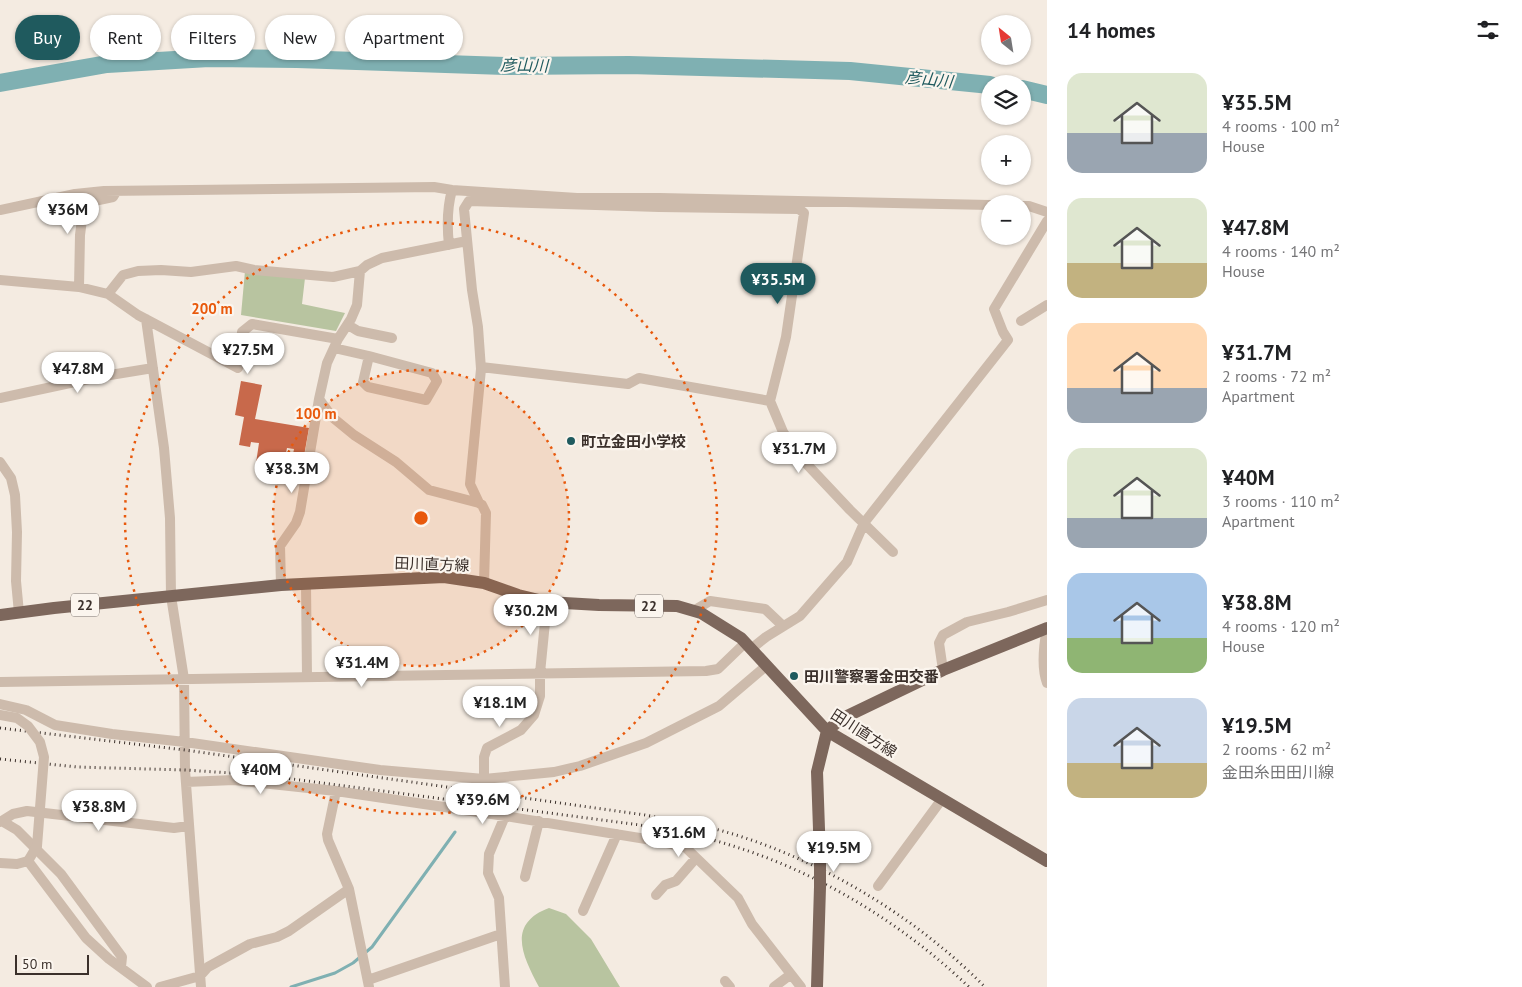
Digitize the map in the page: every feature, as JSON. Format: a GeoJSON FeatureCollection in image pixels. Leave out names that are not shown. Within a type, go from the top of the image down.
{"type":"FeatureCollection","features":[{"type":"Feature","properties":{"kind":"main road","name":"田川直方線"},"geometry":{"type":"LineString","coordinates":[[0,615],[281,585],[444,578],[484,583],[518,595],[547,602],[677,606],[701,613],[741,638],[827,732],[1047,860]]}},
{"type":"Feature","properties":{"kind":"main road"},"geometry":{"type":"LineString","coordinates":[[817,987],[820,858],[817,772],[827,732],[842,719],[943,670],[1047,628]]}},
{"type":"Feature","properties":{"kind":"street"},"geometry":{"type":"LineString","coordinates":[[0,210],[75,194],[116,191],[434,187],[452,190],[578,198],[799,209],[804,213],[786,337],[770,401],[783,432],[801,458],[894,552]]}},
{"type":"Feature","properties":{"kind":"street"},"geometry":{"type":"LineString","coordinates":[[449,245],[449,201],[452,190]]}},
{"type":"Feature","properties":{"kind":"street"},"geometry":{"type":"LineString","coordinates":[[53,199],[56,204],[80,204],[113,197],[116,191]]}},
{"type":"Feature","properties":{"kind":"street"},"geometry":{"type":"LineString","coordinates":[[484,583],[486,513],[471,489],[470,484],[481,367],[464,208],[469,201],[981,205]]}},
{"type":"Feature","properties":{"kind":"street"},"geometry":{"type":"LineString","coordinates":[[79,287],[80,235],[83,212],[80,204]]}},
{"type":"Feature","properties":{"kind":"street"},"geometry":{"type":"LineString","coordinates":[[1031,206],[1047,212]]}},
{"type":"Feature","properties":{"kind":"street"},"geometry":{"type":"LineString","coordinates":[[0,682],[706,671],[718,669],[748,646],[800,616],[846,562],[864,523],[1008,340],[1002,332],[994,309],[1047,221]]}},
{"type":"Feature","properties":{"kind":"street"},"geometry":{"type":"LineString","coordinates":[[108,294],[123,275],[138,270],[191,272],[236,266],[254,270],[333,277],[360,271],[367,265],[382,258],[467,241]]}},
{"type":"Feature","properties":{"kind":"street"},"geometry":{"type":"LineString","coordinates":[[281,585],[280,546],[296,523],[300,512],[327,363],[357,305],[360,271]]}},
{"type":"Feature","properties":{"kind":"street"},"geometry":{"type":"LineString","coordinates":[[0,280],[79,287],[108,294],[146,319],[238,368],[242,332],[252,324],[336,344],[369,356],[432,374],[437,381],[426,400],[368,387],[364,382],[369,356]]}},
{"type":"Feature","properties":{"kind":"street"},"geometry":{"type":"LineString","coordinates":[[1021,321],[1047,305]]}},
{"type":"Feature","properties":{"kind":"street"},"geometry":{"type":"LineString","coordinates":[[146,319],[164,448],[170,518],[171,596],[184,679],[188,826],[201,987]]}},
{"type":"Feature","properties":{"kind":"street"},"geometry":{"type":"LineString","coordinates":[[348,324],[358,330],[392,338]]}},
{"type":"Feature","properties":{"kind":"street"},"geometry":{"type":"LineString","coordinates":[[481,367],[628,384],[639,378],[770,401]]}},
{"type":"Feature","properties":{"kind":"street"},"geometry":{"type":"LineString","coordinates":[[0,398],[98,377],[153,368]]}},
{"type":"Feature","properties":{"kind":"street"},"geometry":{"type":"LineString","coordinates":[[319,399],[332,417],[396,462],[428,490],[479,503]]}},
{"type":"Feature","properties":{"kind":"street"},"geometry":{"type":"LineString","coordinates":[[0,462],[10,478],[15,495],[17,532],[16,581],[19,613]]}},
{"type":"Feature","properties":{"kind":"street"},"geometry":{"type":"LineString","coordinates":[[306,584],[307,677]]}},
{"type":"Feature","properties":{"kind":"street"},"geometry":{"type":"LineString","coordinates":[[943,670],[939,643],[943,635],[967,622],[1047,600]]}},
{"type":"Feature","properties":{"kind":"street"},"geometry":{"type":"LineString","coordinates":[[693,611],[710,601],[765,610],[780,621],[783,626]]}},
{"type":"Feature","properties":{"kind":"street"},"geometry":{"type":"LineString","coordinates":[[484,780],[484,757],[487,748],[521,730],[534,715],[540,696],[540,673],[547,602]]}},
{"type":"Feature","properties":{"kind":"street"},"geometry":{"type":"LineString","coordinates":[[1047,628],[1044,645],[1045,677],[1047,682]]}},
{"type":"Feature","properties":{"kind":"street"},"geometry":{"type":"LineString","coordinates":[[0,704],[26,710],[56,725],[112,734],[185,742],[380,770],[484,780],[554,772],[646,743],[719,706],[766,666]]}},
{"type":"Feature","properties":{"kind":"street"},"geometry":{"type":"LineString","coordinates":[[0,715],[16,718],[28,726],[40,742],[44,758],[38,846],[28,860],[17,864],[0,864]]}},
{"type":"Feature","properties":{"kind":"street"},"geometry":{"type":"LineString","coordinates":[[186,782],[234,780],[336,791],[618,834],[685,847],[738,898],[752,924],[801,987]]}},
{"type":"Feature","properties":{"kind":"street"},"geometry":{"type":"LineString","coordinates":[[336,791],[327,834],[328,840],[349,889],[369,984],[501,934]]}},
{"type":"Feature","properties":{"kind":"street"},"geometry":{"type":"LineString","coordinates":[[878,886],[942,799]]}},
{"type":"Feature","properties":{"kind":"street"},"geometry":{"type":"LineString","coordinates":[[121,967],[122,957],[61,874],[17,830],[1,822],[13,814],[27,811],[174,828],[188,826]]}},
{"type":"Feature","properties":{"kind":"street"},"geometry":{"type":"LineString","coordinates":[[505,816],[488,854],[488,874],[498,898],[505,987]]}},
{"type":"Feature","properties":{"kind":"street"},"geometry":{"type":"LineString","coordinates":[[526,876],[540,822]]}},
{"type":"Feature","properties":{"kind":"street"},"geometry":{"type":"LineString","coordinates":[[583,911],[618,834]]}},
{"type":"Feature","properties":{"kind":"street"},"geometry":{"type":"LineString","coordinates":[[656,895],[665,885],[676,881],[696,858]]}},
{"type":"Feature","properties":{"kind":"street"},"geometry":{"type":"LineString","coordinates":[[28,860],[74,923],[96,948],[147,987]]}},
{"type":"Feature","properties":{"kind":"street"},"geometry":{"type":"LineString","coordinates":[[160,987],[200,976],[208,967],[250,944],[277,937],[289,931],[349,889]]}},
{"type":"Feature","properties":{"kind":"street"},"geometry":{"type":"LineString","coordinates":[[774,987],[790,975]]}},
{"type":"Feature","properties":{"kind":"green space"},"geometry":{"type":"Polygon","coordinates":[[[245,271],[305,278],[302,304],[345,313],[336,331],[241,315],[245,271]]]}},
{"type":"Feature","properties":{"kind":"green space"},"geometry":{"type":"Polygon","coordinates":[[[549,908],[566,914],[591,939],[620,987],[539,987],[524,953],[523,932],[527,923],[536,915],[549,908]]]}},
{"type":"Feature","properties":{"kind":"building"},"geometry":{"type":"Polygon","coordinates":[[[241,381],[262,385],[255,419],[309,428],[304,456],[293,454],[294,449],[287,448],[283,468],[273,466],[271,481],[260,479],[263,465],[256,463],[259,443],[251,442],[250,447],[239,445],[244,417],[235,415],[241,381]]]}},
{"type":"Feature","properties":{"kind":"waterway","name":"彦山川"},"geometry":{"type":"LineString","coordinates":[[0,83],[107,64],[209,58],[505,66],[629,65],[850,71],[981,84]]}},
{"type":"Feature","properties":{"kind":"waterway","name":"彦山川"},"geometry":{"type":"LineString","coordinates":[[1031,91],[1047,95]]}},
{"type":"Feature","properties":{"kind":"waterway"},"geometry":{"type":"LineString","coordinates":[[291,987],[335,973],[353,963],[372,947],[455,832]]}},
{"type":"Feature","properties":{"kind":"railway"},"geometry":{"type":"LineString","coordinates":[[0,728],[185,750],[645,815],[719,830],[792,856],[862,892],[927,936],[985,987]]}},
{"type":"Feature","properties":{"kind":"railway"},"geometry":{"type":"LineString","coordinates":[[0,759],[77,767],[185,770],[262,775],[640,825],[722,842],[765,857],[797,871],[859,903],[917,942],[969,987]]}},
{"type":"Feature","properties":{"kind":"place","name":"町立金田小学校"},"geometry":{"type":"Point","coordinates":[571,441]}},
{"type":"Feature","properties":{"kind":"place","name":"田川警察署金田交番"},"geometry":{"type":"Point","coordinates":[794,676]}}]}
